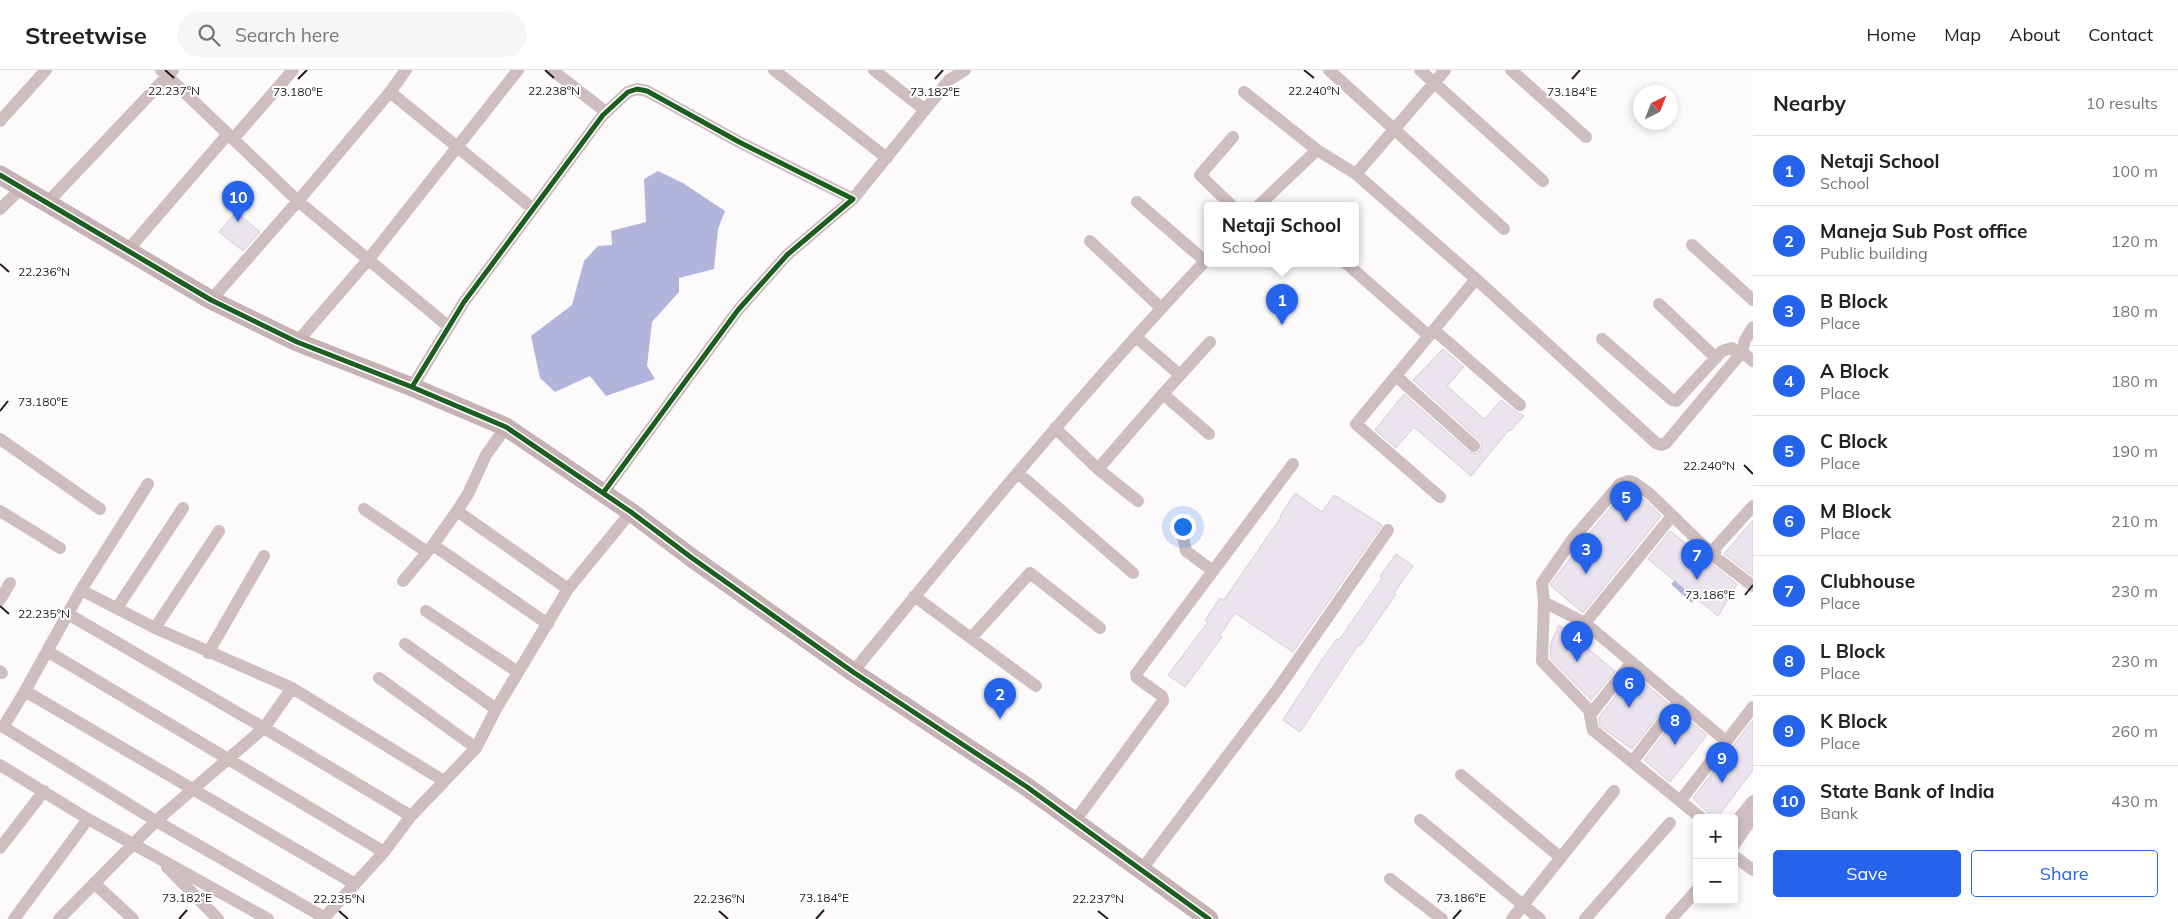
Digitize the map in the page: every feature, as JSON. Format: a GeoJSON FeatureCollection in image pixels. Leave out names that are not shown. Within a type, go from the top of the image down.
{"type":"FeatureCollection","features":[{"type":"Feature","properties":{"kind":"street"},"geometry":{"type":"LineString","coordinates":[[0,121],[46,70]]}},
{"type":"Feature","properties":{"kind":"street"},"geometry":{"type":"LineString","coordinates":[[127,251],[292,70]]}},
{"type":"Feature","properties":{"kind":"street"},"geometry":{"type":"LineString","coordinates":[[211,300],[298,202],[390,92],[406,70]]}},
{"type":"Feature","properties":{"kind":"street"},"geometry":{"type":"LineString","coordinates":[[297,342],[368,260],[518,70]]}},
{"type":"Feature","properties":{"kind":"street"},"geometry":{"type":"LineString","coordinates":[[552,70],[606,112]]}},
{"type":"Feature","properties":{"kind":"street"},"geometry":{"type":"LineString","coordinates":[[774,70],[887,158]]}},
{"type":"Feature","properties":{"kind":"street"},"geometry":{"type":"LineString","coordinates":[[874,70],[926,110]]}},
{"type":"Feature","properties":{"kind":"street"},"geometry":{"type":"LineString","coordinates":[[603,494],[738,310],[787,255],[853,199],[949,80],[965,70]]}},
{"type":"Feature","properties":{"kind":"street"},"geometry":{"type":"LineString","coordinates":[[1328,70],[1504,229]]}},
{"type":"Feature","properties":{"kind":"street"},"geometry":{"type":"LineString","coordinates":[[1420,70],[1544,181]]}},
{"type":"Feature","properties":{"kind":"street"},"geometry":{"type":"LineString","coordinates":[[1356,174],[1445,70]]}},
{"type":"Feature","properties":{"kind":"street"},"geometry":{"type":"LineString","coordinates":[[1511,70],[1586,137]]}},
{"type":"Feature","properties":{"kind":"street"},"geometry":{"type":"LineString","coordinates":[[46,204],[168,72],[298,202],[449,327]]}},
{"type":"Feature","properties":{"kind":"street"},"geometry":{"type":"LineString","coordinates":[[412,387],[464,302],[532,208],[606,112],[628,92],[637,89],[647,91],[741,143],[853,199]]}},
{"type":"Feature","properties":{"kind":"street"},"geometry":{"type":"LineString","coordinates":[[390,92],[532,208]]}},
{"type":"Feature","properties":{"kind":"street"},"geometry":{"type":"LineString","coordinates":[[1244,92],[1317,150],[1356,174],[1476,279],[1656,443],[1662,445],[1666,443],[1741,354],[1745,340],[1753,327]]}},
{"type":"Feature","properties":{"kind":"street"},"geometry":{"type":"LineString","coordinates":[[1228,202],[1200,175],[1233,137]]}},
{"type":"Feature","properties":{"kind":"street"},"geometry":{"type":"LineString","coordinates":[[1262,202],[1317,150]]}},
{"type":"Feature","properties":{"kind":"street"},"geometry":{"type":"LineString","coordinates":[[0,175],[46,204],[211,300],[297,342],[412,387],[506,427],[631,512],[692,558],[853,672],[1028,787],[1209,919]]}},
{"type":"Feature","properties":{"kind":"street"},"geometry":{"type":"LineString","coordinates":[[0,209],[22,188]]}},
{"type":"Feature","properties":{"kind":"street"},"geometry":{"type":"LineString","coordinates":[[1137,202],[1204,257]]}},
{"type":"Feature","properties":{"kind":"street"},"geometry":{"type":"LineString","coordinates":[[1090,242],[1161,308]]}},
{"type":"Feature","properties":{"kind":"street"},"geometry":{"type":"LineString","coordinates":[[1692,245],[1753,300]]}},
{"type":"Feature","properties":{"kind":"street"},"geometry":{"type":"LineString","coordinates":[[853,672],[1055,428],[1204,262]]}},
{"type":"Feature","properties":{"kind":"street"},"geometry":{"type":"LineString","coordinates":[[1351,267],[1520,405]]}},
{"type":"Feature","properties":{"kind":"street"},"geometry":{"type":"LineString","coordinates":[[1440,497],[1356,424],[1476,279]]}},
{"type":"Feature","properties":{"kind":"street"},"geometry":{"type":"LineString","coordinates":[[1659,304],[1716,358]]}},
{"type":"Feature","properties":{"kind":"street"},"geometry":{"type":"LineString","coordinates":[[1136,337],[1180,375]]}},
{"type":"Feature","properties":{"kind":"street"},"geometry":{"type":"LineString","coordinates":[[1602,339],[1676,402],[1727,348],[1732,348],[1753,361]]}},
{"type":"Feature","properties":{"kind":"street"},"geometry":{"type":"LineString","coordinates":[[1098,469],[1210,342]]}},
{"type":"Feature","properties":{"kind":"street"},"geometry":{"type":"LineString","coordinates":[[1396,376],[1474,446]]}},
{"type":"Feature","properties":{"kind":"street"},"geometry":{"type":"LineString","coordinates":[[1163,394],[1209,434]]}},
{"type":"Feature","properties":{"kind":"street"},"geometry":{"type":"LineString","coordinates":[[403,581],[457,511],[468,494],[486,455],[506,427]]}},
{"type":"Feature","properties":{"kind":"street"},"geometry":{"type":"LineString","coordinates":[[1055,428],[1098,469],[1138,502]]}},
{"type":"Feature","properties":{"kind":"street"},"geometry":{"type":"LineString","coordinates":[[0,439],[100,509]]}},
{"type":"Feature","properties":{"kind":"street"},"geometry":{"type":"LineString","coordinates":[[1075,821],[1162,700],[1162,696],[1137,678],[1136,674],[1292,464]]}},
{"type":"Feature","properties":{"kind":"street"},"geometry":{"type":"LineString","coordinates":[[1018,473],[1133,573]]}},
{"type":"Feature","properties":{"kind":"street"},"geometry":{"type":"LineString","coordinates":[[1697,814],[1593,730],[1589,710],[1542,661],[1544,602],[1542,583],[1572,540],[1620,484],[1629,481],[1650,494],[1715,557],[1753,586]]}},
{"type":"Feature","properties":{"kind":"street"},"geometry":{"type":"LineString","coordinates":[[148,484],[81,590],[5,724],[7,731],[156,821],[324,918],[384,852],[411,816],[476,748],[496,709],[568,589],[631,512]]}},
{"type":"Feature","properties":{"kind":"street"},"geometry":{"type":"LineString","coordinates":[[1715,557],[1715,548],[1753,506]]}},
{"type":"Feature","properties":{"kind":"street"},"geometry":{"type":"LineString","coordinates":[[117,608],[183,508]]}},
{"type":"Feature","properties":{"kind":"street"},"geometry":{"type":"LineString","coordinates":[[364,509],[430,548],[548,624]]}},
{"type":"Feature","properties":{"kind":"street"},"geometry":{"type":"LineString","coordinates":[[0,511],[60,548]]}},
{"type":"Feature","properties":{"kind":"street"},"geometry":{"type":"LineString","coordinates":[[457,511],[568,589]]}},
{"type":"Feature","properties":{"kind":"street"},"geometry":{"type":"LineString","coordinates":[[1585,623],[1672,516]]}},
{"type":"Feature","properties":{"kind":"street"},"geometry":{"type":"LineString","coordinates":[[1181,527],[1186,551],[1212,571]]}},
{"type":"Feature","properties":{"kind":"street"},"geometry":{"type":"LineString","coordinates":[[1142,869],[1277,690],[1388,530]]}},
{"type":"Feature","properties":{"kind":"street"},"geometry":{"type":"LineString","coordinates":[[155,628],[219,531]]}},
{"type":"Feature","properties":{"kind":"street"},"geometry":{"type":"LineString","coordinates":[[208,653],[264,556]]}},
{"type":"Feature","properties":{"kind":"street"},"geometry":{"type":"LineString","coordinates":[[971,638],[1030,574],[1100,628]]}},
{"type":"Feature","properties":{"kind":"street"},"geometry":{"type":"LineString","coordinates":[[0,600],[10,583]]}},
{"type":"Feature","properties":{"kind":"street"},"geometry":{"type":"LineString","coordinates":[[81,590],[208,653],[292,688],[444,781]]}},
{"type":"Feature","properties":{"kind":"street"},"geometry":{"type":"LineString","coordinates":[[914,596],[1036,686]]}},
{"type":"Feature","properties":{"kind":"street"},"geometry":{"type":"LineString","coordinates":[[1544,602],[1585,623],[1720,736]]}},
{"type":"Feature","properties":{"kind":"street"},"geometry":{"type":"LineString","coordinates":[[426,611],[518,672]]}},
{"type":"Feature","properties":{"kind":"street"},"geometry":{"type":"LineString","coordinates":[[68,614],[411,816]]}},
{"type":"Feature","properties":{"kind":"street"},"geometry":{"type":"LineString","coordinates":[[405,644],[496,709]]}},
{"type":"Feature","properties":{"kind":"street"},"geometry":{"type":"LineString","coordinates":[[47,651],[384,852]]}},
{"type":"Feature","properties":{"kind":"street"},"geometry":{"type":"LineString","coordinates":[[1590,715],[1632,662]]}},
{"type":"Feature","properties":{"kind":"street"},"geometry":{"type":"LineString","coordinates":[[379,678],[476,748]]}},
{"type":"Feature","properties":{"kind":"street"},"geometry":{"type":"LineString","coordinates":[[59,919],[156,821],[264,728],[292,688]]}},
{"type":"Feature","properties":{"kind":"street"},"geometry":{"type":"LineString","coordinates":[[25,691],[356,884]]}},
{"type":"Feature","properties":{"kind":"street"},"geometry":{"type":"LineString","coordinates":[[1633,761],[1679,701]]}},
{"type":"Feature","properties":{"kind":"street"},"geometry":{"type":"LineString","coordinates":[[1681,800],[1753,707]]}},
{"type":"Feature","properties":{"kind":"street"},"geometry":{"type":"LineString","coordinates":[[0,765],[88,819],[268,919]]}},
{"type":"Feature","properties":{"kind":"street"},"geometry":{"type":"LineString","coordinates":[[1460,774],[1560,857]]}},
{"type":"Feature","properties":{"kind":"street"},"geometry":{"type":"LineString","coordinates":[[0,848],[44,791]]}},
{"type":"Feature","properties":{"kind":"street"},"geometry":{"type":"LineString","coordinates":[[1512,919],[1614,791]]}},
{"type":"Feature","properties":{"kind":"street"},"geometry":{"type":"LineString","coordinates":[[1738,819],[1753,801]]}},
{"type":"Feature","properties":{"kind":"street"},"geometry":{"type":"LineString","coordinates":[[1738,839],[1753,818]]}},
{"type":"Feature","properties":{"kind":"street"},"geometry":{"type":"LineString","coordinates":[[14,919],[88,819]]}},
{"type":"Feature","properties":{"kind":"street"},"geometry":{"type":"LineString","coordinates":[[1420,820],[1540,919]]}},
{"type":"Feature","properties":{"kind":"street"},"geometry":{"type":"LineString","coordinates":[[1585,919],[1670,823]]}},
{"type":"Feature","properties":{"kind":"street"},"geometry":{"type":"LineString","coordinates":[[156,856],[218,919]]}},
{"type":"Feature","properties":{"kind":"street"},"geometry":{"type":"LineString","coordinates":[[1738,859],[1753,870]]}},
{"type":"Feature","properties":{"kind":"street"},"geometry":{"type":"LineString","coordinates":[[1390,879],[1442,919]]}},
{"type":"Feature","properties":{"kind":"street"},"geometry":{"type":"LineString","coordinates":[[94,883],[133,919]]}},
{"type":"Feature","properties":{"kind":"street"},"geometry":{"type":"LineString","coordinates":[[1671,919],[1693,894]]}},
{"type":"Feature","properties":{"kind":"water"},"geometry":{"type":"Polygon","coordinates":[[[658,171],[683,183],[725,211],[718,229],[714,269],[679,278],[679,292],[652,322],[647,366],[655,379],[606,396],[590,376],[555,392],[540,378],[531,336],[572,305],[584,261],[598,246],[612,245],[611,231],[646,222],[644,179],[658,171]]]}},
{"type":"Feature","properties":{"kind":"water"},"geometry":{"type":"Polygon","coordinates":[[[1675,580],[1700,589],[1692,603],[1671,584],[1675,580]]]}},
{"type":"Feature","properties":{"kind":"building"},"geometry":{"type":"Polygon","coordinates":[[[236,212],[260,232],[243,251],[219,232],[236,212]]]}},
{"type":"Feature","properties":{"kind":"building"},"geometry":{"type":"Polygon","coordinates":[[[1443,349],[1464,367],[1447,386],[1482,417],[1485,419],[1501,400],[1524,416],[1509,430],[1471,476],[1414,427],[1396,448],[1375,430],[1404,394],[1469,452],[1476,454],[1480,451],[1482,444],[1479,440],[1413,380],[1443,349]]]}},
{"type":"Feature","properties":{"kind":"building"},"geometry":{"type":"Polygon","coordinates":[[[1629,490],[1645,500],[1661,516],[1583,613],[1550,585],[1590,532],[1625,491],[1629,490]]]}},
{"type":"Feature","properties":{"kind":"building"},"geometry":{"type":"Polygon","coordinates":[[[1295,493],[1322,512],[1334,495],[1382,525],[1293,652],[1235,613],[1220,635],[1222,637],[1185,687],[1168,675],[1208,622],[1205,620],[1220,598],[1224,600],[1281,517],[1295,493]]]}},
{"type":"Feature","properties":{"kind":"building"},"geometry":{"type":"Polygon","coordinates":[[[1753,520],[1753,576],[1724,554],[1753,520]]]}},
{"type":"Feature","properties":{"kind":"building"},"geometry":{"type":"Polygon","coordinates":[[[1670,531],[1737,584],[1718,616],[1648,559],[1670,531]]]}},
{"type":"Feature","properties":{"kind":"building"},"geometry":{"type":"Polygon","coordinates":[[[1396,554],[1413,566],[1394,593],[1396,594],[1360,646],[1358,645],[1300,732],[1283,720],[1321,661],[1337,639],[1339,640],[1382,578],[1380,576],[1396,554]]]}},
{"type":"Feature","properties":{"kind":"building"},"geometry":{"type":"Polygon","coordinates":[[[1559,625],[1615,671],[1591,700],[1550,658],[1551,643],[1559,625]]]}},
{"type":"Feature","properties":{"kind":"building"},"geometry":{"type":"Polygon","coordinates":[[[1633,674],[1668,703],[1632,749],[1600,726],[1599,717],[1633,674]]]}},
{"type":"Feature","properties":{"kind":"building"},"geometry":{"type":"Polygon","coordinates":[[[1680,713],[1707,735],[1670,782],[1644,760],[1680,713]]]}},
{"type":"Feature","properties":{"kind":"building"},"geometry":{"type":"Polygon","coordinates":[[[1753,720],[1753,770],[1720,814],[1709,814],[1693,798],[1753,720]]]}},
{"type":"Feature","properties":{"kind":"cycle path"},"geometry":{"type":"LineString","coordinates":[[412,387],[464,302],[603,115],[628,92],[637,89],[647,91],[741,143],[853,199],[787,255],[738,310],[603,493]]}},
{"type":"Feature","properties":{"kind":"cycle path"},"geometry":{"type":"LineString","coordinates":[[0,175],[211,300],[297,342],[412,387],[506,427],[631,512],[692,558],[853,672],[1027,787],[1209,919]]}},
{"type":"Feature","properties":{"kind":"place","name":"State Bank of India"},"geometry":{"type":"Point","coordinates":[238,222]}},
{"type":"Feature","properties":{"kind":"place","name":"Netaji School"},"geometry":{"type":"Point","coordinates":[1282,325]}},
{"type":"Feature","properties":{"kind":"place","name":"C Block"},"geometry":{"type":"Point","coordinates":[1626,522]}},
{"type":"Feature","properties":{"kind":"place","name":"B Block"},"geometry":{"type":"Point","coordinates":[1586,574]}},
{"type":"Feature","properties":{"kind":"place","name":"Clubhouse"},"geometry":{"type":"Point","coordinates":[1697,580]}},
{"type":"Feature","properties":{"kind":"place","name":"A Block"},"geometry":{"type":"Point","coordinates":[1577,662]}},
{"type":"Feature","properties":{"kind":"place","name":"M Block"},"geometry":{"type":"Point","coordinates":[1629,708]}},
{"type":"Feature","properties":{"kind":"place","name":"Maneja Sub Post office"},"geometry":{"type":"Point","coordinates":[1000,719]}},
{"type":"Feature","properties":{"kind":"place","name":"L Block"},"geometry":{"type":"Point","coordinates":[1675,745]}},
{"type":"Feature","properties":{"kind":"place","name":"K Block"},"geometry":{"type":"Point","coordinates":[1722,783]}}]}
